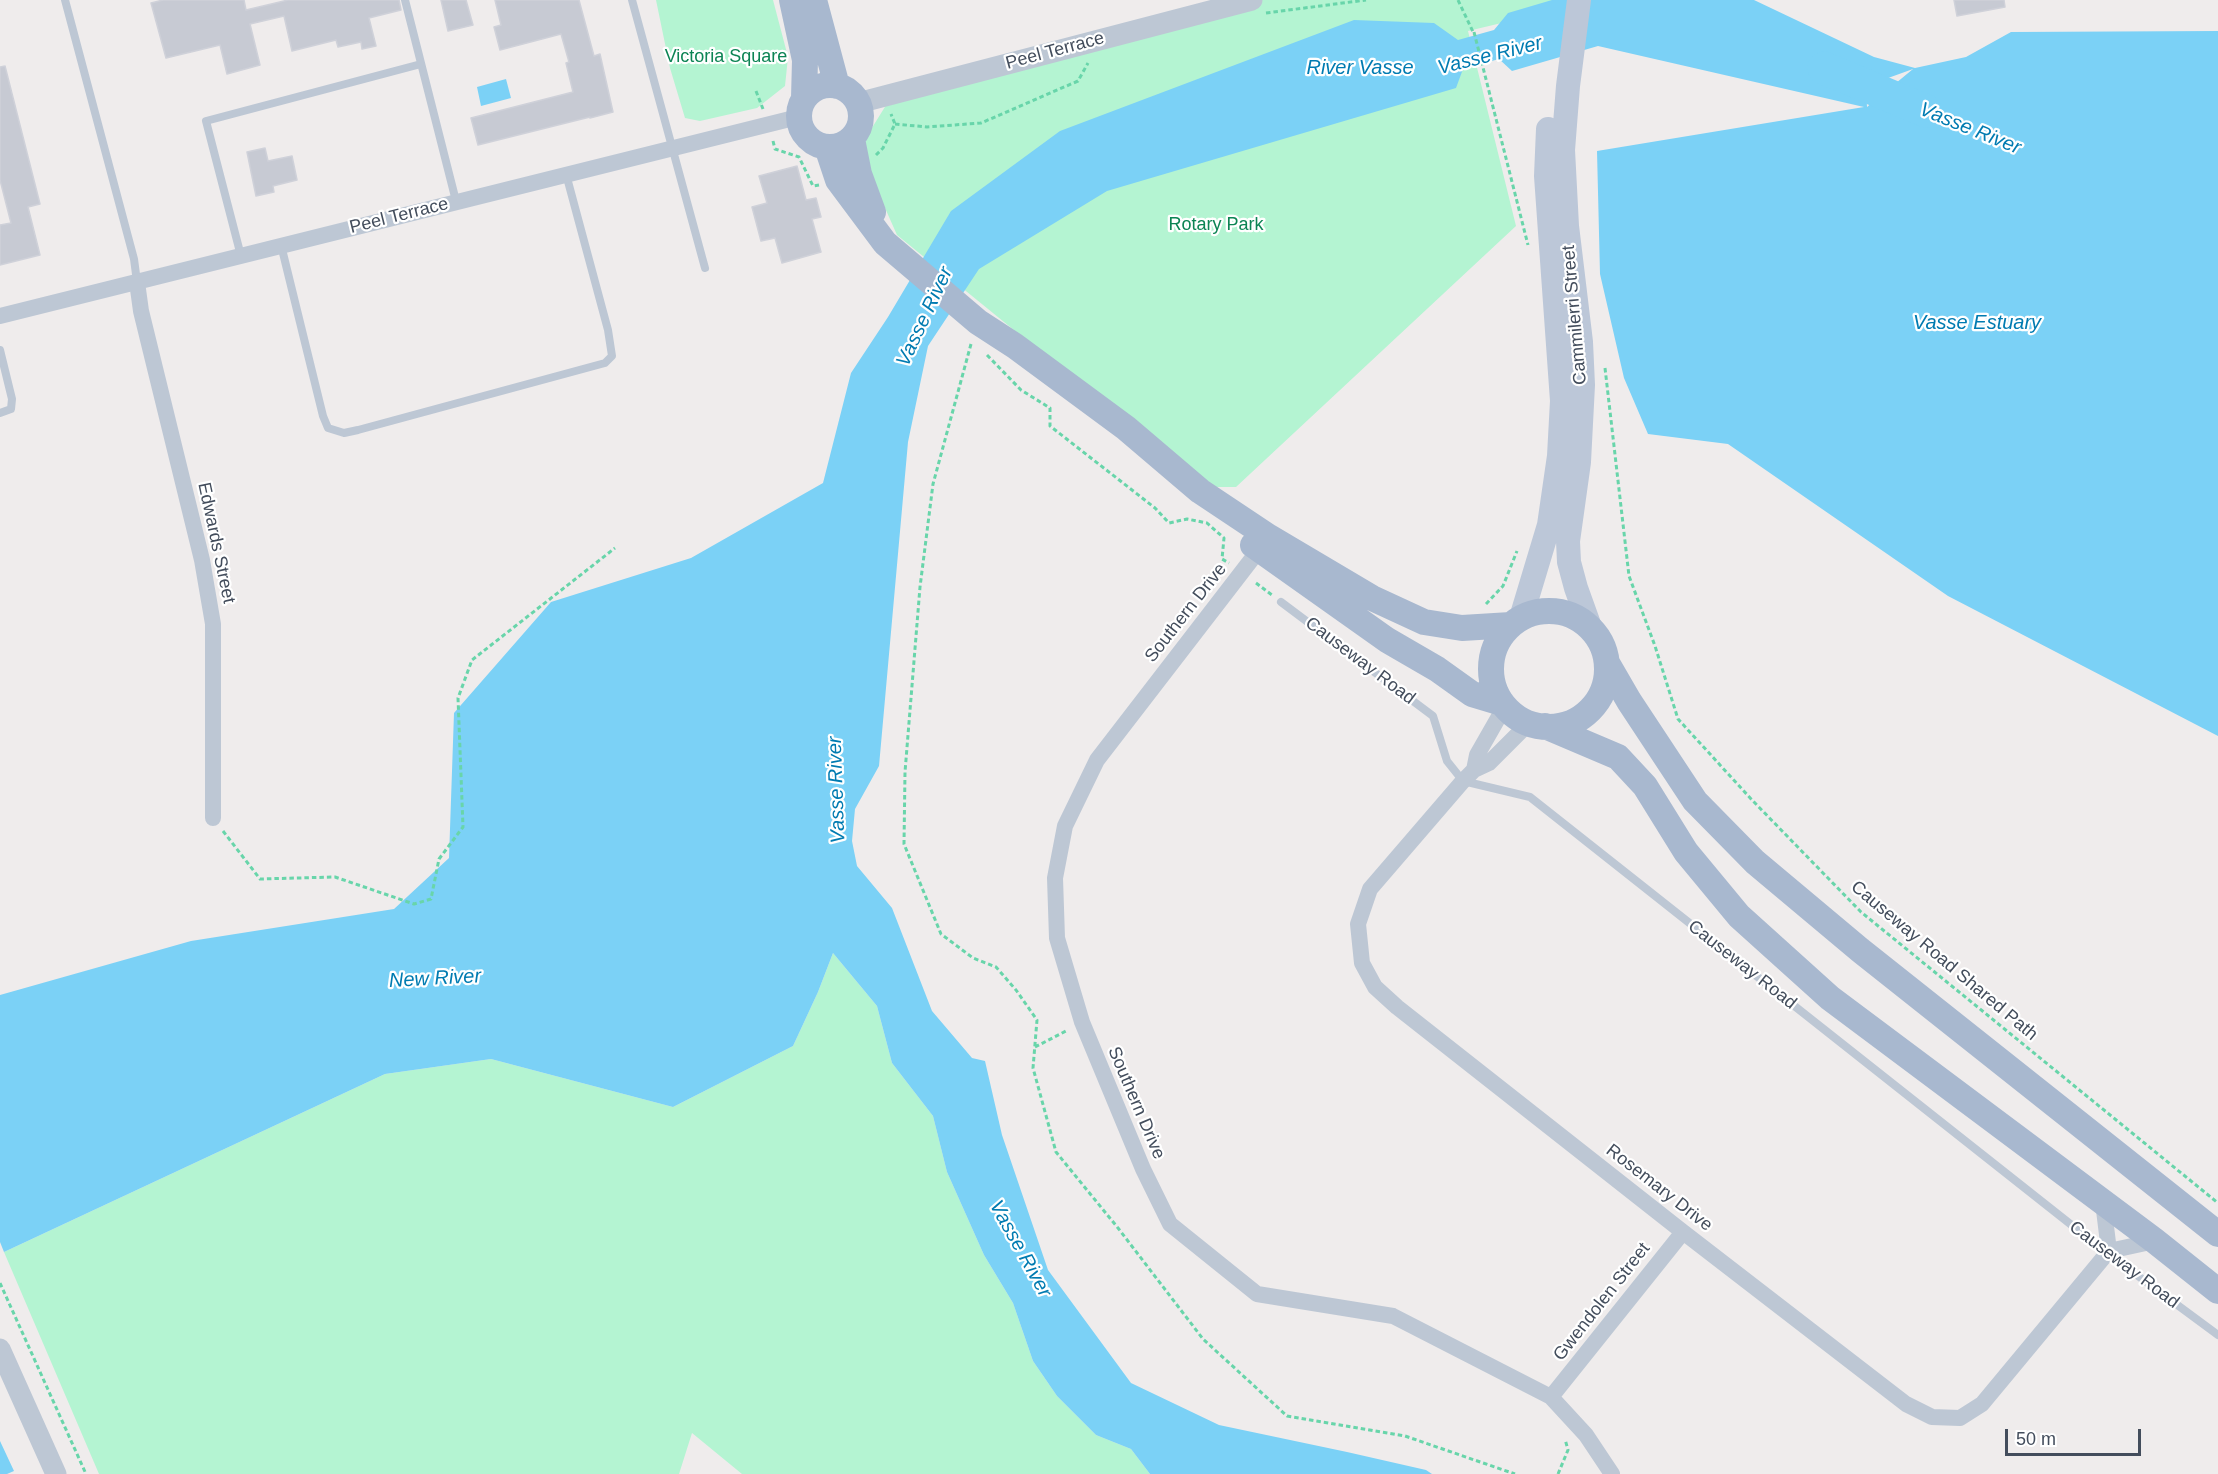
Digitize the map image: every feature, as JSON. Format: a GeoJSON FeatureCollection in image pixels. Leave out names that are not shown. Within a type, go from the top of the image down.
{"type":"FeatureCollection","features":[{"type":"Feature","properties":{"kind":"main road"},"geometry":{"type":"LineString","coordinates":[[792,0],[805,60],[801,107],[800,128],[807,139],[818,146],[837,147],[852,139],[860,124],[861,113],[858,103],[847,90],[837,86],[818,87],[801,107]]}},
{"type":"Feature","properties":{"kind":"main road"},"geometry":{"type":"LineString","coordinates":[[814,0],[837,86]]}},
{"type":"Feature","properties":{"kind":"main road","name":"Cammilerri Street"},"geometry":{"type":"LineString","coordinates":[[1565,0],[1561,86],[1563,150],[1583,385],[1579,462],[1568,541],[1573,579],[1590,627]]}},
{"type":"Feature","properties":{"kind":"main road","name":"Cammilerri Street"},"geometry":{"type":"LineString","coordinates":[[1516,622],[1549,525],[1559,456],[1562,401],[1546,176],[1548,125],[1561,86],[1579,0]]}},
{"type":"Feature","properties":{"kind":"main road","name":"Causeway Road"},"geometry":{"type":"LineString","coordinates":[[852,139],[858,174],[885,243]]}},
{"type":"Feature","properties":{"kind":"main road","name":"Causeway Road"},"geometry":{"type":"LineString","coordinates":[[827,147],[838,180],[885,243],[975,331],[1016,346],[1126,428],[1264,543],[1387,640],[1437,669],[1472,694],[1504,705]]}},
{"type":"Feature","properties":{"kind":"main road","name":"Causeway Road"},"geometry":{"type":"LineString","coordinates":[[1264,543],[1424,622],[1462,628],[1516,622]]}},
{"type":"Feature","properties":{"kind":"main road"},"geometry":{"type":"LineString","coordinates":[[1549,611],[1578,618],[1590,627],[1605,650],[1607,663],[1607,680],[1601,696],[1591,710],[1561,726],[1537,725],[1516,716],[1504,705],[1495,688],[1491,671],[1493,654],[1500,638],[1516,622],[1534,613],[1549,611]]}},
{"type":"Feature","properties":{"kind":"main road"},"geometry":{"type":"LineString","coordinates":[[1607,663],[1629,701],[1695,801],[1755,862],[1860,950],[2218,1234]]}},
{"type":"Feature","properties":{"kind":"main road","name":"Causeway Road"},"geometry":{"type":"LineString","coordinates":[[1537,725],[1617,757],[1646,786],[1686,852],[1739,916],[1830,998],[2155,1241],[2218,1291]]}},
{"type":"Feature","properties":{"kind":"street","name":"Peel Terrace"},"geometry":{"type":"LineString","coordinates":[[858,103],[1256,7]]}},
{"type":"Feature","properties":{"kind":"street","name":"Peel Terrace"},"geometry":{"type":"LineString","coordinates":[[0,316],[768,124],[801,107]]}},
{"type":"Feature","properties":{"kind":"street","name":"Edwards Street"},"geometry":{"type":"LineString","coordinates":[[137,282],[141,311],[202,560],[213,624],[213,818]]}},
{"type":"Feature","properties":{"kind":"street","name":"Southern Drive"},"geometry":{"type":"LineString","coordinates":[[1264,543],[1097,760],[1065,826],[1055,878],[1057,938],[1082,1022],[1143,1169],[1170,1224],[1257,1294],[1393,1316],[1551,1397],[1586,1435],[1612,1474]]}},
{"type":"Feature","properties":{"kind":"street","name":"Rosemary Drive"},"geometry":{"type":"LineString","coordinates":[[1504,705],[1468,775],[1370,889],[1358,924],[1362,963],[1375,987],[1397,1007],[1906,1404],[1932,1417],[1960,1418],[1982,1404],[2108,1252]]}},
{"type":"Feature","properties":{"kind":"street","name":"Rosemary Drive"},"geometry":{"type":"LineString","coordinates":[[1468,775],[1489,763],[1537,725]]}},
{"type":"Feature","properties":{"kind":"street"},"geometry":{"type":"LineString","coordinates":[[2103,1202],[2108,1252],[2155,1241]]}},
{"type":"Feature","properties":{"kind":"street","name":"Gwendolen Street"},"geometry":{"type":"LineString","coordinates":[[1551,1397],[1683,1232]]}},
{"type":"Feature","properties":{"kind":"street"},"geometry":{"type":"LineString","coordinates":[[0,1349],[56,1474]]}},
{"type":"Feature","properties":{"kind":"lane"},"geometry":{"type":"LineString","coordinates":[[65,0],[134,260],[137,282]]}},
{"type":"Feature","properties":{"kind":"lane"},"geometry":{"type":"LineString","coordinates":[[405,0],[456,201]]}},
{"type":"Feature","properties":{"kind":"lane"},"geometry":{"type":"LineString","coordinates":[[632,0],[705,268]]}},
{"type":"Feature","properties":{"kind":"lane"},"geometry":{"type":"LineString","coordinates":[[241,255],[206,121],[421,64]]}},
{"type":"Feature","properties":{"kind":"lane"},"geometry":{"type":"LineString","coordinates":[[281,246],[323,416],[328,428],[344,433],[357,430],[605,363],[612,356],[608,330],[567,174]]}},
{"type":"Feature","properties":{"kind":"lane"},"geometry":{"type":"LineString","coordinates":[[0,350],[12,399],[11,409],[0,413]]}},
{"type":"Feature","properties":{"kind":"lane","name":"Causeway Road"},"geometry":{"type":"LineString","coordinates":[[1281,602],[1433,716],[1447,761],[1468,775],[1530,797],[2108,1252],[2218,1335]]}},
{"type":"Feature","properties":{"kind":"path"},"geometry":{"type":"LineString","coordinates":[[1256,7],[1366,0]]}},
{"type":"Feature","properties":{"kind":"path"},"geometry":{"type":"LineString","coordinates":[[1458,0],[1474,33],[1484,68],[1528,246]]}},
{"type":"Feature","properties":{"kind":"path"},"geometry":{"type":"LineString","coordinates":[[895,124],[927,127],[981,123],[1078,81],[1090,59]]}},
{"type":"Feature","properties":{"kind":"path"},"geometry":{"type":"LineString","coordinates":[[756,91],[776,149],[799,157],[813,186],[823,185]]}},
{"type":"Feature","properties":{"kind":"path"},"geometry":{"type":"LineString","coordinates":[[975,331],[1020,390],[1050,408],[1050,426],[1155,508],[1169,523],[1187,519],[1207,523],[1224,538],[1222,559],[1281,602]]}},
{"type":"Feature","properties":{"kind":"path","name":"Causeway Road Shared Path"},"geometry":{"type":"LineString","coordinates":[[1605,367],[1629,576],[1655,646],[1678,719],[1860,912],[2218,1203]]}},
{"type":"Feature","properties":{"kind":"path"},"geometry":{"type":"LineString","coordinates":[[1480,609],[1503,586],[1520,545]]}},
{"type":"Feature","properties":{"kind":"path"},"geometry":{"type":"LineString","coordinates":[[213,818],[260,879],[335,877],[414,904],[431,899],[439,859],[463,827],[458,698],[471,660],[615,548]]}},
{"type":"Feature","properties":{"kind":"path"},"geometry":{"type":"LineString","coordinates":[[1035,1047],[1082,1022]]}},
{"type":"Feature","properties":{"kind":"path"},"geometry":{"type":"LineString","coordinates":[[0,1283],[86,1474]]}},
{"type":"Feature","properties":{"kind":"path"},"geometry":{"type":"LineString","coordinates":[[1558,1474],[1568,1450],[1562,1429],[1570,1418]]}},
{"type":"Feature","properties":{"kind":"green space","name":"Victoria Square"},"geometry":{"type":"Polygon","coordinates":[[[656,0],[773,0],[788,57],[785,86],[757,108],[700,121],[685,118],[670,68],[656,0]]]}},
{"type":"Feature","properties":{"kind":"green space","name":"Rotary Park"},"geometry":{"type":"Polygon","coordinates":[[[1260,0],[1598,0],[1468,31],[1516,226],[1236,487],[1207,487],[897,235],[870,174],[865,139],[888,102],[1260,0]]]}},
{"type":"Feature","properties":{"kind":"green space"},"geometry":{"type":"Polygon","coordinates":[[[833,953],[877,1006],[892,1063],[933,1116],[947,1172],[984,1255],[1013,1303],[1033,1361],[1057,1396],[1096,1435],[1131,1449],[1150,1474],[742,1474],[692,1433],[679,1474],[99,1474],[4,1252],[385,1074],[491,1059],[673,1107],[793,1046],[833,953]]]}},
{"type":"Feature","properties":{"kind":"water"},"geometry":{"type":"Polygon","coordinates":[[[1552,0],[1754,0],[1874,57],[1915,68],[1966,57],[2011,32],[2218,31],[2218,736],[1948,596],[1728,444],[1648,434],[1624,378],[1600,274],[1597,151],[1864,107],[1598,46],[1512,71],[1499,59],[1463,69],[1456,88],[1107,191],[979,269],[928,346],[908,442],[879,766],[855,809],[852,841],[857,866],[892,908],[932,1011],[972,1058],[985,1061],[1002,1135],[1048,1270],[1131,1383],[1219,1425],[1426,1470],[1432,1474],[1150,1474],[1131,1449],[1096,1435],[1057,1396],[1033,1361],[1013,1303],[984,1255],[947,1172],[933,1116],[892,1063],[877,1006],[833,953],[793,1046],[673,1107],[491,1059],[385,1074],[4,1252],[0,1242],[0,995],[191,941],[394,909],[449,858],[454,713],[551,602],[691,558],[823,483],[851,373],[888,317],[951,211],[1060,131],[1354,20],[1434,23],[1458,40],[1494,30],[1508,13],[1552,0]],[[1913,69],[1866,86],[1867,107],[1913,69]]]}},
{"type":"Feature","properties":{"kind":"water"},"geometry":{"type":"Polygon","coordinates":[[[506,79],[511,98],[481,106],[477,87],[506,79]]]}},
{"type":"Feature","properties":{"kind":"water"},"geometry":{"type":"Polygon","coordinates":[[[0,1441],[14,1471],[7,1474],[0,1474],[0,1441]]]}},
{"type":"Feature","properties":{"kind":"building"},"geometry":{"type":"Polygon","coordinates":[[[163,0],[244,0],[246,10],[288,0],[399,0],[401,10],[369,18],[376,46],[362,49],[361,42],[338,47],[336,40],[292,51],[284,16],[250,24],[260,65],[227,74],[220,45],[166,58],[151,3],[163,0]]]}},
{"type":"Feature","properties":{"kind":"building"},"geometry":{"type":"Polygon","coordinates":[[[441,0],[466,0],[473,25],[448,31],[441,0]]]}},
{"type":"Feature","properties":{"kind":"building"},"geometry":{"type":"Polygon","coordinates":[[[495,0],[579,0],[594,56],[600,54],[613,112],[478,145],[471,118],[573,92],[566,63],[569,62],[561,34],[500,50],[494,27],[501,25],[495,0]]]}},
{"type":"Feature","properties":{"kind":"building"},"geometry":{"type":"Polygon","coordinates":[[[1954,0],[2004,0],[2005,7],[1957,16],[1954,0]]]}},
{"type":"Feature","properties":{"kind":"building"},"geometry":{"type":"Polygon","coordinates":[[[5,66],[40,204],[28,207],[40,255],[0,265],[0,225],[11,223],[0,180],[0,67],[5,66]]]}},
{"type":"Feature","properties":{"kind":"building"},"geometry":{"type":"Polygon","coordinates":[[[265,148],[268,161],[292,156],[297,180],[273,186],[274,192],[256,196],[247,152],[265,148]]]}},
{"type":"Feature","properties":{"kind":"building"},"geometry":{"type":"Polygon","coordinates":[[[797,166],[806,200],[816,198],[821,217],[812,219],[821,252],[782,263],[775,238],[761,241],[752,207],[767,203],[759,176],[797,166]]]}},
{"type":"Feature","properties":{"kind":"waterway","name":"Vasse River"},"geometry":{"type":"LineString","coordinates":[[1824,68],[1926,111]]}},
{"type":"Feature","properties":{"kind":"water label","name":"River Vasse"},"geometry":{"type":"Point","coordinates":[1360,68]}},
{"type":"Feature","properties":{"kind":"water label","name":"Vasse Estuary"},"geometry":{"type":"Point","coordinates":[1977,323]}},
{"type":"Feature","properties":{"kind":"water label","name":"New River"},"geometry":{"type":"Point","coordinates":[435,979]}}]}
